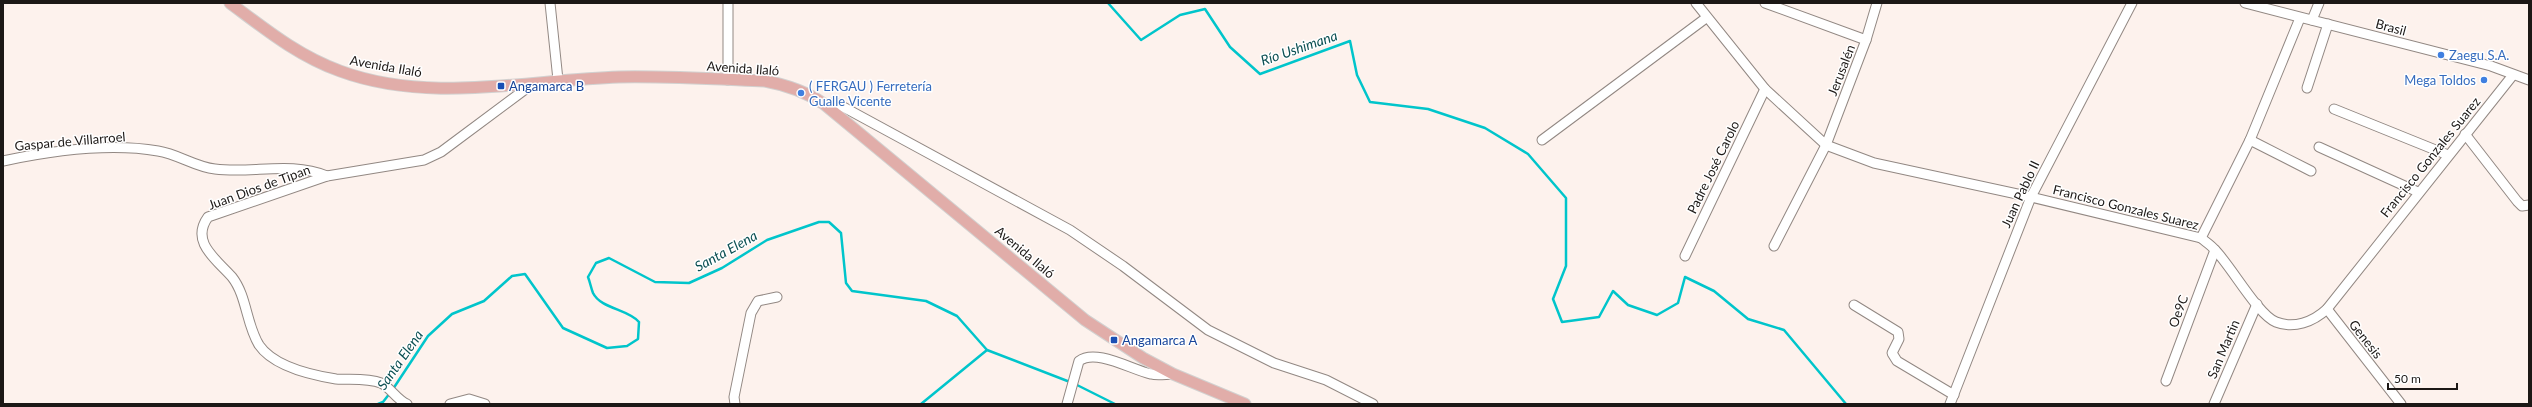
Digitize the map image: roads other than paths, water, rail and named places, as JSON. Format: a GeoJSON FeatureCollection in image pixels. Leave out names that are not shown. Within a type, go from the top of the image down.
{"type":"FeatureCollection","features":[{"type":"Feature","properties":{"kind":"main road","name":"Avenida Ilaló"},"geometry":{"type":"LineString","coordinates":[[230,3],[300,54],[340,71],[362,78],[406,86],[531,85],[558,80],[620,77],[765,81],[788,85],[809,94],[824,104],[1085,320],[1143,358],[1173,374],[1245,404]]}},
{"type":"Feature","properties":{"kind":"street"},"geometry":{"type":"LineString","coordinates":[[550,3],[558,80]]}},
{"type":"Feature","properties":{"kind":"street"},"geometry":{"type":"LineString","coordinates":[[728,3],[728,80]]}},
{"type":"Feature","properties":{"kind":"street","name":"Francisco Gonzales Suarez"},"geometry":{"type":"LineString","coordinates":[[1696,3],[1706,18],[1765,89],[1826,145],[1874,163],[2031,197],[2201,238],[2215,250],[2257,304],[2275,322],[2289,325],[2303,324],[2318,317],[2326,309],[2513,75]]}},
{"type":"Feature","properties":{"kind":"street"},"geometry":{"type":"LineString","coordinates":[[1765,3],[1866,40]]}},
{"type":"Feature","properties":{"kind":"street","name":"Jerusalén"},"geometry":{"type":"LineString","coordinates":[[1774,246],[1826,145],[1866,40],[1877,3]]}},
{"type":"Feature","properties":{"kind":"street","name":"Juan Pablo II"},"geometry":{"type":"LineString","coordinates":[[1952,400],[2031,197],[2132,3]]}},
{"type":"Feature","properties":{"kind":"street","name":"Brasil"},"geometry":{"type":"LineString","coordinates":[[2245,3],[2491,66],[2529,80]]}},
{"type":"Feature","properties":{"kind":"street"},"geometry":{"type":"LineString","coordinates":[[2312,20],[2319,3]]}},
{"type":"Feature","properties":{"kind":"street"},"geometry":{"type":"LineString","coordinates":[[1542,140],[1706,18]]}},
{"type":"Feature","properties":{"kind":"street"},"geometry":{"type":"LineString","coordinates":[[2201,238],[2250,140],[2300,18]]}},
{"type":"Feature","properties":{"kind":"street"},"geometry":{"type":"LineString","coordinates":[[2307,88],[2328,24]]}},
{"type":"Feature","properties":{"kind":"street","name":"Juan Dios de Tipan"},"geometry":{"type":"LineString","coordinates":[[407,404],[382,384],[335,378],[309,372],[273,358],[266,353],[254,336],[234,280],[208,252],[203,244],[201,234],[203,224],[208,217],[327,176],[424,160],[441,152],[531,85]]}},
{"type":"Feature","properties":{"kind":"street","name":"Padre José Carolo"},"geometry":{"type":"LineString","coordinates":[[1685,256],[1765,89]]}},
{"type":"Feature","properties":{"kind":"street"},"geometry":{"type":"LineString","coordinates":[[824,104],[836,103],[1070,230],[1123,266],[1208,330],[1274,362],[1326,380],[1373,404]]}},
{"type":"Feature","properties":{"kind":"street"},"geometry":{"type":"LineString","coordinates":[[2334,109],[2448,155]]}},
{"type":"Feature","properties":{"kind":"street"},"geometry":{"type":"LineString","coordinates":[[2465,134],[2516,201],[2522,206],[2529,205]]}},
{"type":"Feature","properties":{"kind":"street"},"geometry":{"type":"LineString","coordinates":[[2250,140],[2311,171]]}},
{"type":"Feature","properties":{"kind":"street"},"geometry":{"type":"LineString","coordinates":[[2319,147],[2418,192]]}},
{"type":"Feature","properties":{"kind":"street","name":"Gaspar de Villarroel"},"geometry":{"type":"LineString","coordinates":[[3,161],[99,149],[140,148],[160,151],[216,170],[294,167],[312,169],[327,176]]}},
{"type":"Feature","properties":{"kind":"street","name":"Oe9C"},"geometry":{"type":"LineString","coordinates":[[2166,381],[2215,250]]}},
{"type":"Feature","properties":{"kind":"street"},"geometry":{"type":"LineString","coordinates":[[735,404],[734,397],[751,313],[758,301],[777,297]]}},
{"type":"Feature","properties":{"kind":"street","name":"San Martin"},"geometry":{"type":"LineString","coordinates":[[2214,404],[2257,304]]}},
{"type":"Feature","properties":{"kind":"street"},"geometry":{"type":"LineString","coordinates":[[1854,305],[1898,332],[1899,339],[1892,353],[1897,361],[1952,400]]}},
{"type":"Feature","properties":{"kind":"street","name":"Genesis"},"geometry":{"type":"LineString","coordinates":[[2326,309],[2401,404]]}},
{"type":"Feature","properties":{"kind":"street"},"geometry":{"type":"LineString","coordinates":[[1067,404],[1079,361],[1084,358],[1097,357],[1153,375],[1173,374]]}},
{"type":"Feature","properties":{"kind":"street"},"geometry":{"type":"LineString","coordinates":[[450,404],[470,399],[485,404]]}},
{"type":"Feature","properties":{"kind":"waterway","name":"Río Ushimana"},"geometry":{"type":"LineString","coordinates":[[1108,3],[1141,40],[1180,15],[1205,9],[1230,47],[1260,74],[1350,41],[1357,75],[1370,102],[1428,109],[1485,128],[1528,154],[1566,198],[1566,266],[1553,299],[1562,322],[1599,317],[1613,291],[1628,305],[1657,315],[1678,303],[1685,277],[1714,291],[1748,319],[1784,330],[1846,404]]}},
{"type":"Feature","properties":{"kind":"waterway","name":"Santa Elena"},"geometry":{"type":"LineString","coordinates":[[393,389],[428,336],[452,314],[484,301],[512,276],[525,274],[563,328],[607,348],[627,346],[638,339],[639,322],[628,314],[608,306],[593,293],[588,277],[596,263],[609,258],[655,282],[689,283],[722,268],[767,240],[819,222],[829,222],[841,233],[846,283],[852,291],[926,301],[957,316],[987,350],[1070,382]]}},
{"type":"Feature","properties":{"kind":"waterway"},"geometry":{"type":"LineString","coordinates":[[921,404],[987,350]]}},
{"type":"Feature","properties":{"kind":"waterway"},"geometry":{"type":"LineString","coordinates":[[1075,384],[1115,404]]}},
{"type":"Feature","properties":{"kind":"waterway","name":"Santa Elena"},"geometry":{"type":"LineString","coordinates":[[378,404],[383,402],[390,393]]}},
{"type":"Feature","properties":{"kind":"place","name":"Zaegu S.A."},"geometry":{"type":"Point","coordinates":[2441,55]}},
{"type":"Feature","properties":{"kind":"place","name":"Mega Toldos"},"geometry":{"type":"Point","coordinates":[2484,80]}},
{"type":"Feature","properties":{"kind":"place","name":"Angamarca B"},"geometry":{"type":"Point","coordinates":[501,86]}},
{"type":"Feature","properties":{"kind":"place","name":"( FERGAU ) Ferretería Gualle Vicente"},"geometry":{"type":"Point","coordinates":[801,93]}},
{"type":"Feature","properties":{"kind":"place","name":"Angamarca A"},"geometry":{"type":"Point","coordinates":[1114,340]}}]}
